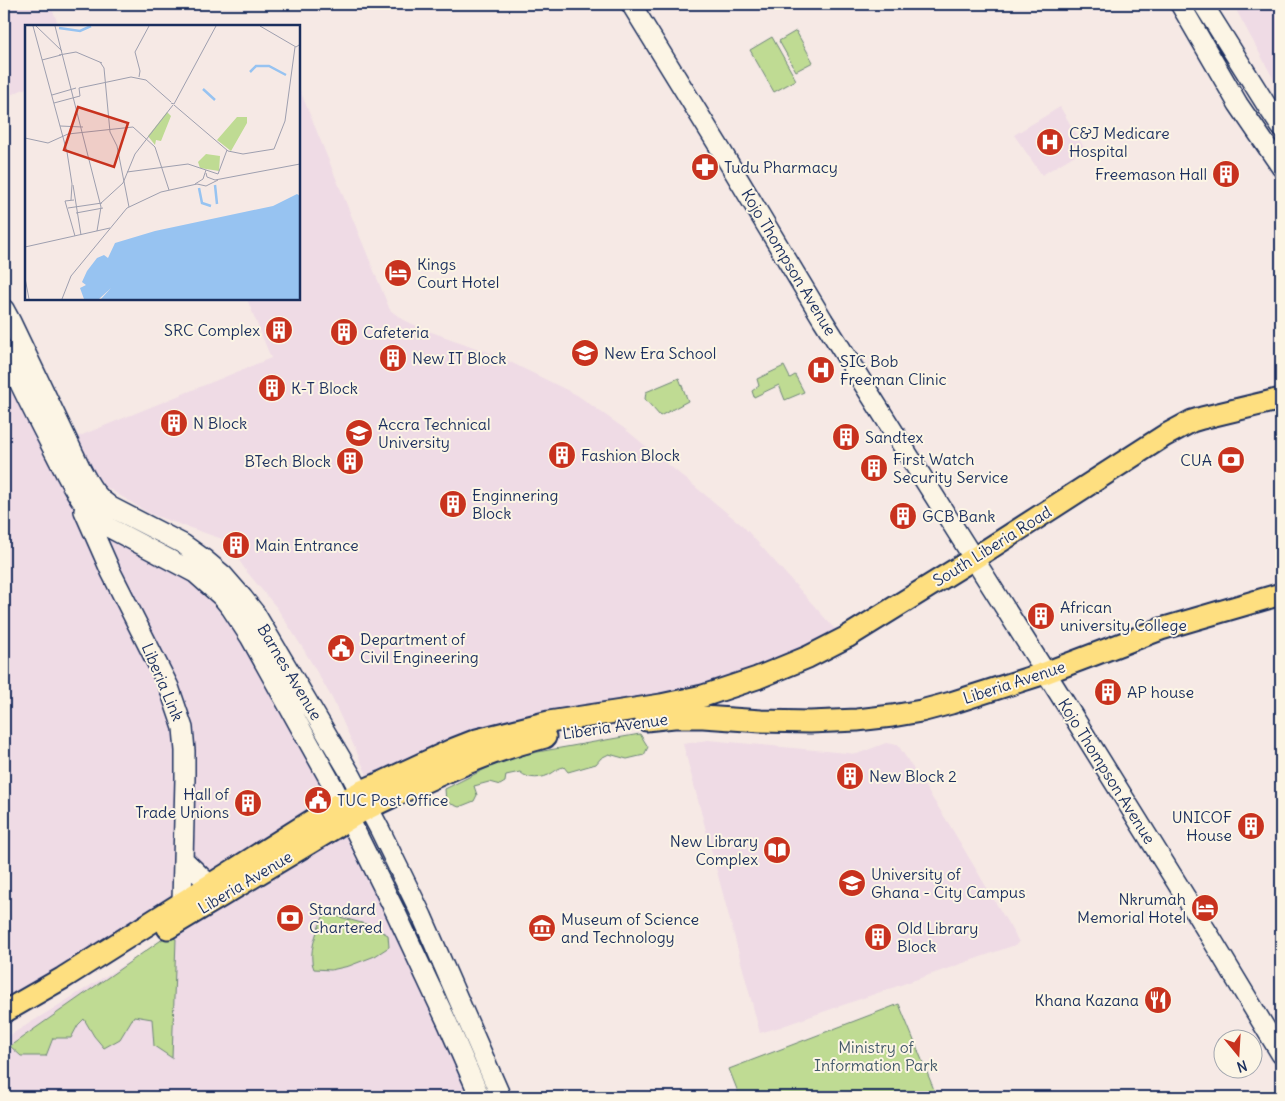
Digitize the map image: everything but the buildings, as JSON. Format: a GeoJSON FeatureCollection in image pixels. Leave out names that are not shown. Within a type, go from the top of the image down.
{"type":"FeatureCollection","features":[{"type":"Feature","properties":{"kind":"main road","name":"Kojo Thompson Avenue"},"geometry":{"type":"LineString","coordinates":[[631,4],[823,320],[1206,929],[1281,1054]]}},
{"type":"Feature","properties":{"kind":"main road"},"geometry":{"type":"LineString","coordinates":[[1180,4],[1238,104],[1281,166]]}},
{"type":"Feature","properties":{"kind":"main road"},"geometry":{"type":"LineString","coordinates":[[1203,4],[1281,127]]}},
{"type":"Feature","properties":{"kind":"main road","name":"Barnes Avenue"},"geometry":{"type":"LineString","coordinates":[[4,309],[82,472],[94,492],[103,502],[111,507],[182,544],[208,562],[228,581],[255,613],[364,800],[422,916],[501,1097]]}},
{"type":"Feature","properties":{"kind":"main road","name":"Barnes Avenue"},"geometry":{"type":"LineString","coordinates":[[4,350],[36,419],[74,490],[92,514],[99,522],[195,573],[222,597],[250,637],[328,778],[396,913],[480,1097]]}},
{"type":"Feature","properties":{"kind":"main road","name":"South Liberia Road"},"geometry":{"type":"LineString","coordinates":[[703,706],[756,678],[808,657],[847,637],[1164,436],[1192,421],[1281,399]]}},
{"type":"Feature","properties":{"kind":"main road","name":"Liberia Link"},"geometry":{"type":"LineString","coordinates":[[74,490],[111,572],[169,687],[183,728],[186,769],[182,902]]}},
{"type":"Feature","properties":{"kind":"main road"},"geometry":{"type":"LineString","coordinates":[[111,572],[111,554],[114,548],[133,540]]}},
{"type":"Feature","properties":{"kind":"main road","name":"Liberia Avenue"},"geometry":{"type":"LineString","coordinates":[[4,1012],[63,978],[210,885],[454,749],[478,740],[549,722],[661,705],[703,706],[761,721],[810,722],[856,720],[921,711],[1045,673],[1161,629],[1281,594]]}},
{"type":"Feature","properties":{"kind":"main road","name":"Liberia Avenue"},"geometry":{"type":"LineString","coordinates":[[4,1026],[39,1007],[344,810]]}},
{"type":"Feature","properties":{"kind":"main road"},"geometry":{"type":"LineString","coordinates":[[183,859],[210,885]]}},
{"type":"Feature","properties":{"kind":"shaded area"},"geometry":{"type":"Polygon","coordinates":[[[4,4],[50,4],[59,25],[25,25],[25,88],[4,98],[4,4]]]}},
{"type":"Feature","properties":{"kind":"shaded area"},"geometry":{"type":"Polygon","coordinates":[[[1233,4],[1281,4],[1281,93],[1233,4]]]}},
{"type":"Feature","properties":{"kind":"shaded area","name":"Accra Technical University"},"geometry":{"type":"Polygon","coordinates":[[[300,90],[390,310],[402,319],[423,329],[496,355],[577,395],[625,429],[743,526],[840,635],[733,682],[368,777],[332,698],[304,650],[277,608],[247,572],[225,540],[150,514],[98,482],[77,437],[271,358],[247,300],[300,300],[300,90]]]}},
{"type":"Feature","properties":{"kind":"shaded area","name":"C&J Medicare Hospital"},"geometry":{"type":"Polygon","coordinates":[[[1060,107],[1085,149],[1042,175],[1014,135],[1060,107]]]}},
{"type":"Feature","properties":{"kind":"shaded area"},"geometry":{"type":"Polygon","coordinates":[[[4,358],[70,491],[197,582],[244,644],[336,801],[4,1006],[4,358]]]}},
{"type":"Feature","properties":{"kind":"shaded area","name":"University of Ghana - City Campus"},"geometry":{"type":"Polygon","coordinates":[[[708,740],[857,754],[886,743],[898,745],[949,824],[1019,942],[1018,944],[760,1033],[683,744],[708,740]]]}},
{"type":"Feature","properties":{"kind":"shaded area"},"geometry":{"type":"Polygon","coordinates":[[[350,830],[475,1097],[4,1097],[4,1039],[180,930],[350,830]]]}},
{"type":"Feature","properties":{"kind":"green space"},"geometry":{"type":"Polygon","coordinates":[[[796,31],[813,62],[796,71],[779,41],[796,31]]]}},
{"type":"Feature","properties":{"kind":"green space"},"geometry":{"type":"Polygon","coordinates":[[[772,37],[796,80],[774,92],[750,50],[772,37]]]}},
{"type":"Feature","properties":{"kind":"green space"},"geometry":{"type":"Polygon","coordinates":[[[784,366],[790,378],[795,375],[804,392],[785,400],[779,385],[754,397],[752,391],[759,386],[757,379],[784,366]]]}},
{"type":"Feature","properties":{"kind":"green space"},"geometry":{"type":"Polygon","coordinates":[[[679,378],[688,401],[660,416],[645,399],[646,392],[679,378]]]}},
{"type":"Feature","properties":{"kind":"green space"},"geometry":{"type":"Polygon","coordinates":[[[640,734],[648,747],[644,755],[627,759],[609,754],[601,758],[596,764],[568,772],[562,767],[540,777],[523,775],[520,772],[506,775],[505,782],[500,785],[489,782],[474,786],[477,795],[474,801],[459,807],[446,802],[445,789],[501,761],[532,753],[640,734]]]}},
{"type":"Feature","properties":{"kind":"green space"},"geometry":{"type":"Polygon","coordinates":[[[325,913],[369,925],[388,935],[389,947],[375,956],[349,966],[331,970],[314,969],[312,949],[325,913]]]}},
{"type":"Feature","properties":{"kind":"green space"},"geometry":{"type":"Polygon","coordinates":[[[167,936],[176,939],[172,1058],[154,1046],[152,1019],[134,1016],[120,1039],[104,1048],[84,1019],[78,1025],[71,1038],[53,1038],[46,1056],[21,1056],[10,1046],[167,936]]]}},
{"type":"Feature","properties":{"kind":"green space","name":"Ministry of Information Park"},"geometry":{"type":"Polygon","coordinates":[[[899,1004],[937,1097],[740,1097],[729,1069],[899,1004]]]}},
{"type":"Feature","properties":{"kind":"place","name":"C&J Medicare Hospital"},"geometry":{"type":"Point","coordinates":[1050,142]}},
{"type":"Feature","properties":{"kind":"place","name":"Tudu Pharmacy"},"geometry":{"type":"Point","coordinates":[705,167]}},
{"type":"Feature","properties":{"kind":"place","name":"Freemason Hall"},"geometry":{"type":"Point","coordinates":[1226,174]}},
{"type":"Feature","properties":{"kind":"place","name":"Kings Court Hotel"},"geometry":{"type":"Point","coordinates":[398,273]}},
{"type":"Feature","properties":{"kind":"place","name":"SRC Complex"},"geometry":{"type":"Point","coordinates":[279,330]}},
{"type":"Feature","properties":{"kind":"place","name":"Cafeteria"},"geometry":{"type":"Point","coordinates":[344,332]}},
{"type":"Feature","properties":{"kind":"place","name":"New Era School"},"geometry":{"type":"Point","coordinates":[585,353]}},
{"type":"Feature","properties":{"kind":"place","name":"New IT Block"},"geometry":{"type":"Point","coordinates":[393,358]}},
{"type":"Feature","properties":{"kind":"place","name":"SIC Bob Freeman Clinic"},"geometry":{"type":"Point","coordinates":[821,370]}},
{"type":"Feature","properties":{"kind":"place","name":"K-T Block"},"geometry":{"type":"Point","coordinates":[272,388]}},
{"type":"Feature","properties":{"kind":"place","name":"N Block"},"geometry":{"type":"Point","coordinates":[174,423]}},
{"type":"Feature","properties":{"kind":"place","name":"Accra Technical University"},"geometry":{"type":"Point","coordinates":[359,433]}},
{"type":"Feature","properties":{"kind":"place","name":"Sandtex"},"geometry":{"type":"Point","coordinates":[846,437]}},
{"type":"Feature","properties":{"kind":"place","name":"Fashion Block"},"geometry":{"type":"Point","coordinates":[562,455]}},
{"type":"Feature","properties":{"kind":"place","name":"CUA"},"geometry":{"type":"Point","coordinates":[1231,460]}},
{"type":"Feature","properties":{"kind":"place","name":"BTech Block"},"geometry":{"type":"Point","coordinates":[350,461]}},
{"type":"Feature","properties":{"kind":"place","name":"First Watch Security Service"},"geometry":{"type":"Point","coordinates":[874,468]}},
{"type":"Feature","properties":{"kind":"place","name":"Enginnering Block"},"geometry":{"type":"Point","coordinates":[453,504]}},
{"type":"Feature","properties":{"kind":"place","name":"GCB Bank"},"geometry":{"type":"Point","coordinates":[903,516]}},
{"type":"Feature","properties":{"kind":"place","name":"Main Entrance"},"geometry":{"type":"Point","coordinates":[236,545]}},
{"type":"Feature","properties":{"kind":"place","name":"African university College"},"geometry":{"type":"Point","coordinates":[1041,616]}},
{"type":"Feature","properties":{"kind":"place","name":"Department of Civil Engineering"},"geometry":{"type":"Point","coordinates":[341,648]}},
{"type":"Feature","properties":{"kind":"place","name":"AP house"},"geometry":{"type":"Point","coordinates":[1108,692]}},
{"type":"Feature","properties":{"kind":"place","name":"New Block 2"},"geometry":{"type":"Point","coordinates":[850,776]}},
{"type":"Feature","properties":{"kind":"place","name":"TUC Post Office"},"geometry":{"type":"Point","coordinates":[318,800]}},
{"type":"Feature","properties":{"kind":"place","name":"Hall of Trade Unions"},"geometry":{"type":"Point","coordinates":[248,803]}},
{"type":"Feature","properties":{"kind":"place","name":"UNICOF House"},"geometry":{"type":"Point","coordinates":[1251,826]}},
{"type":"Feature","properties":{"kind":"place","name":"New Library Complex"},"geometry":{"type":"Point","coordinates":[777,850]}},
{"type":"Feature","properties":{"kind":"place","name":"University of Ghana - City Campus"},"geometry":{"type":"Point","coordinates":[852,883]}},
{"type":"Feature","properties":{"kind":"place","name":"Nkrumah Memorial Hotel"},"geometry":{"type":"Point","coordinates":[1205,908]}},
{"type":"Feature","properties":{"kind":"place","name":"Standard Chartered"},"geometry":{"type":"Point","coordinates":[290,918]}},
{"type":"Feature","properties":{"kind":"place","name":"Museum of Science and Technology"},"geometry":{"type":"Point","coordinates":[542,928]}},
{"type":"Feature","properties":{"kind":"place","name":"Old Library Block"},"geometry":{"type":"Point","coordinates":[878,937]}},
{"type":"Feature","properties":{"kind":"place","name":"Khana Kazana"},"geometry":{"type":"Point","coordinates":[1158,1000]}}]}
